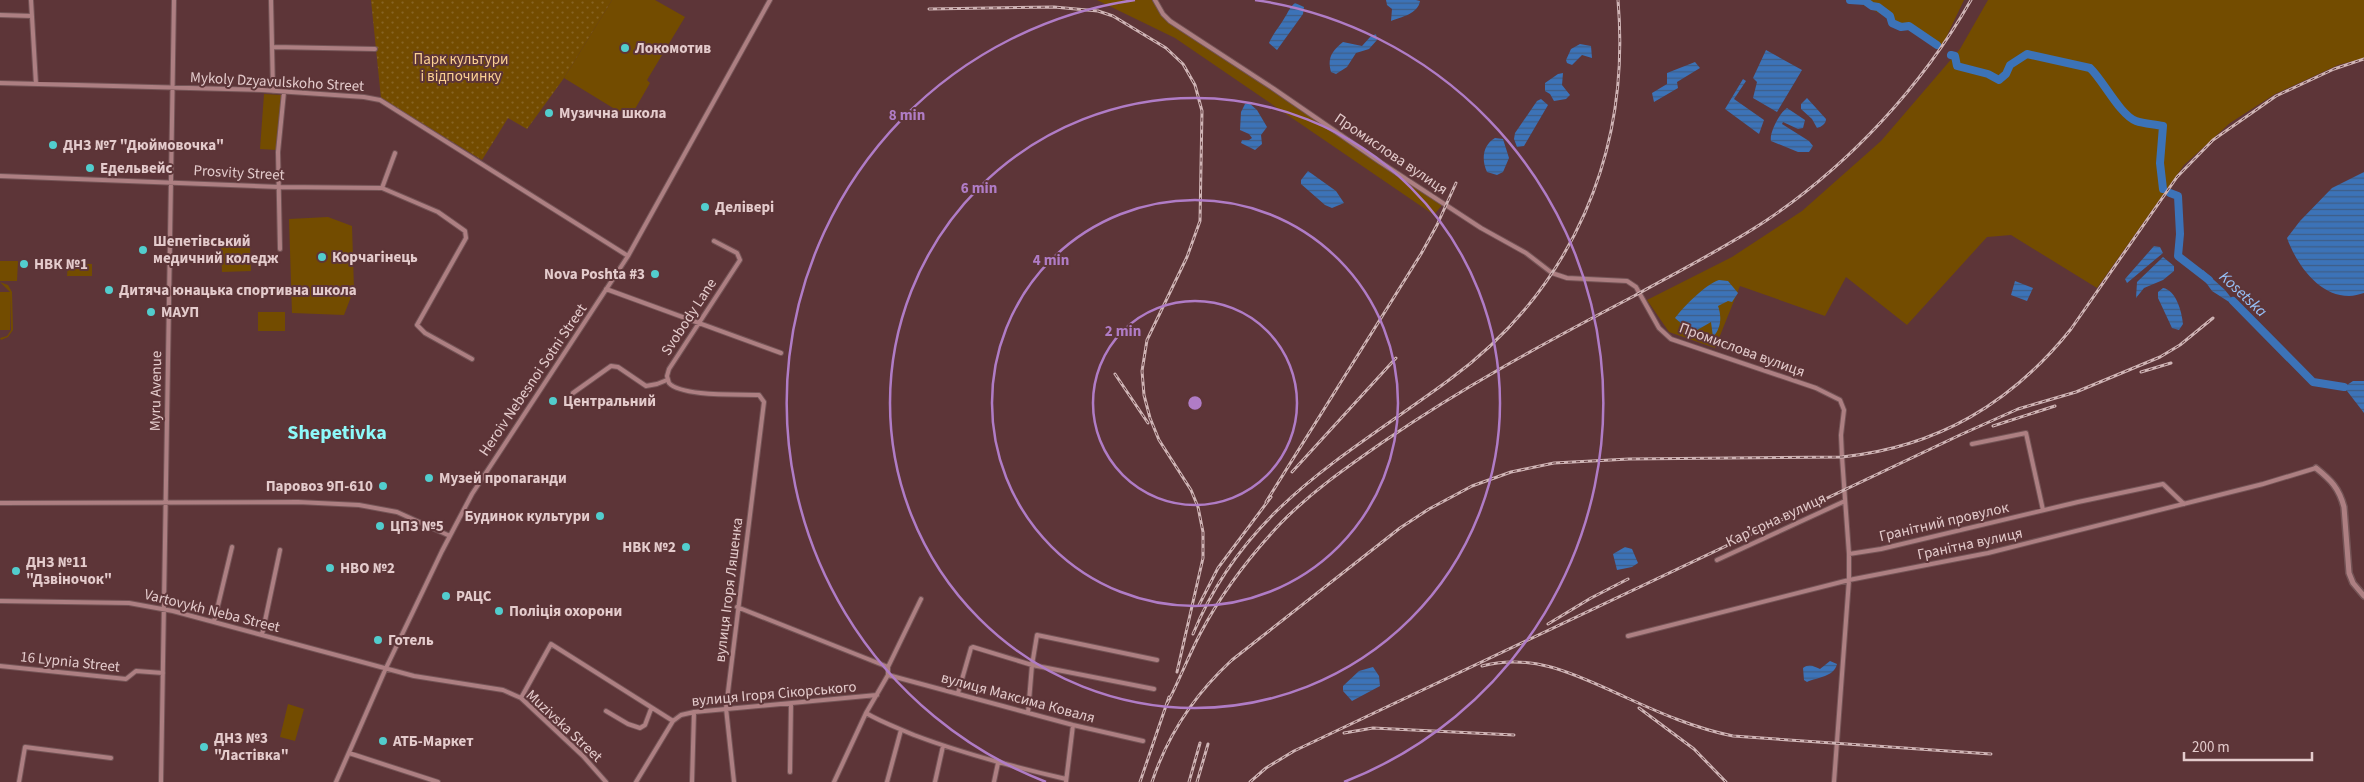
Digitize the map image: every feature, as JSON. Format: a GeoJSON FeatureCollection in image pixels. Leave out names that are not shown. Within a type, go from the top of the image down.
{"type":"FeatureCollection","features":[{"type":"Feature","properties":{"kind":"street"},"geometry":{"type":"LineString","coordinates":[[31,0],[36,84]]}},
{"type":"Feature","properties":{"kind":"street","name":"Myru Avenue"},"geometry":{"type":"LineString","coordinates":[[161,782],[174,0]]}},
{"type":"Feature","properties":{"kind":"street"},"geometry":{"type":"LineString","coordinates":[[271,0],[273,91]]}},
{"type":"Feature","properties":{"kind":"street","name":"Heroiv Nebesnoi Sotni Street"},"geometry":{"type":"LineString","coordinates":[[336,782],[386,668],[450,536],[482,477],[628,256],[770,0]]}},
{"type":"Feature","properties":{"kind":"street","name":"Промислова вулиця"},"geometry":{"type":"LineString","coordinates":[[1155,0],[1170,20],[1199,40],[1481,228],[1526,253],[1552,273],[1567,278],[1627,281],[1636,287],[1659,328],[1672,338],[1816,388],[1840,400],[1844,410],[1841,435],[1849,580],[1834,782]]}},
{"type":"Feature","properties":{"kind":"street"},"geometry":{"type":"LineString","coordinates":[[0,15],[32,16]]}},
{"type":"Feature","properties":{"kind":"street"},"geometry":{"type":"LineString","coordinates":[[272,47],[375,49]]}},
{"type":"Feature","properties":{"kind":"street","name":"Mykoly Dzyavulskoho Street"},"geometry":{"type":"LineString","coordinates":[[0,83],[273,91],[364,97],[380,100],[628,256]]}},
{"type":"Feature","properties":{"kind":"street"},"geometry":{"type":"LineString","coordinates":[[280,249],[278,152],[284,92]]}},
{"type":"Feature","properties":{"kind":"street"},"geometry":{"type":"LineString","coordinates":[[382,188],[395,154]]}},
{"type":"Feature","properties":{"kind":"street","name":"Prosvity Street"},"geometry":{"type":"LineString","coordinates":[[0,176],[279,187],[382,188],[438,212],[465,231],[466,238],[417,325],[425,333],[472,359]]}},
{"type":"Feature","properties":{"kind":"street","name":"Svobody Lane"},"geometry":{"type":"LineString","coordinates":[[714,241],[737,253],[740,260],[668,369],[667,380],[678,389],[759,396],[764,402]]}},
{"type":"Feature","properties":{"kind":"street"},"geometry":{"type":"LineString","coordinates":[[606,289],[781,353]]}},
{"type":"Feature","properties":{"kind":"street"},"geometry":{"type":"LineString","coordinates":[[573,393],[611,366],[618,367],[646,386],[667,380]]}},
{"type":"Feature","properties":{"kind":"street","name":"вулиця Ігоря Ляшенка"},"geometry":{"type":"LineString","coordinates":[[734,782],[726,708],[737,607],[764,402]]}},
{"type":"Feature","properties":{"kind":"street"},"geometry":{"type":"LineString","coordinates":[[1972,444],[2026,432],[2043,510]]}},
{"type":"Feature","properties":{"kind":"street"},"geometry":{"type":"LineString","coordinates":[[2316,468],[2334,483],[2342,497],[2349,573],[2353,583],[2364,596]]}},
{"type":"Feature","properties":{"kind":"street","name":"Гранітна вулиця"},"geometry":{"type":"LineString","coordinates":[[1628,636],[1849,580],[1988,553],[2184,504],[2316,468]]}},
{"type":"Feature","properties":{"kind":"street","name":"Гранітний провулок"},"geometry":{"type":"LineString","coordinates":[[1849,554],[1881,549],[2043,510],[2163,484],[2184,504]]}},
{"type":"Feature","properties":{"kind":"street","name":"Карʼєрна вулиця"},"geometry":{"type":"LineString","coordinates":[[1717,560],[1845,501]]}},
{"type":"Feature","properties":{"kind":"street"},"geometry":{"type":"LineString","coordinates":[[0,503],[298,502],[371,506],[398,512],[450,536]]}},
{"type":"Feature","properties":{"kind":"street"},"geometry":{"type":"LineString","coordinates":[[214,622],[232,547]]}},
{"type":"Feature","properties":{"kind":"street"},"geometry":{"type":"LineString","coordinates":[[262,635],[280,550]]}},
{"type":"Feature","properties":{"kind":"street"},"geometry":{"type":"LineString","coordinates":[[834,782],[866,713],[888,675],[888,667],[921,599]]}},
{"type":"Feature","properties":{"kind":"street","name":"Vartovykh Neba Street"},"geometry":{"type":"LineString","coordinates":[[0,601],[129,603],[164,609],[386,668]]}},
{"type":"Feature","properties":{"kind":"street"},"geometry":{"type":"LineString","coordinates":[[737,607],[888,667]]}},
{"type":"Feature","properties":{"kind":"street"},"geometry":{"type":"LineString","coordinates":[[1028,713],[1032,665],[1037,635],[1157,660]]}},
{"type":"Feature","properties":{"kind":"street","name":"вулиця Ігоря Сікорського"},"geometry":{"type":"LineString","coordinates":[[521,698],[550,644],[673,722],[681,715],[694,712],[877,695]]}},
{"type":"Feature","properties":{"kind":"street"},"geometry":{"type":"LineString","coordinates":[[958,693],[973,646],[1032,665],[1154,689]]}},
{"type":"Feature","properties":{"kind":"street","name":"16 Lypnia Street"},"geometry":{"type":"LineString","coordinates":[[0,666],[126,679],[136,671],[163,673]]}},
{"type":"Feature","properties":{"kind":"street","name":"Muzivska Street"},"geometry":{"type":"LineString","coordinates":[[386,668],[443,682],[503,690],[521,698],[582,756],[606,782]]}},
{"type":"Feature","properties":{"kind":"street","name":"вулиця Максима Коваля"},"geometry":{"type":"LineString","coordinates":[[888,675],[1073,725],[1143,741]]}},
{"type":"Feature","properties":{"kind":"street"},"geometry":{"type":"LineString","coordinates":[[790,772],[791,704]]}},
{"type":"Feature","properties":{"kind":"street"},"geometry":{"type":"LineString","coordinates":[[606,711],[628,724],[640,728],[644,726],[651,709]]}},
{"type":"Feature","properties":{"kind":"street"},"geometry":{"type":"LineString","coordinates":[[692,782],[694,712]]}},
{"type":"Feature","properties":{"kind":"street","name":"вулиця Ігоря Сікорського"},"geometry":{"type":"LineString","coordinates":[[866,713],[878,721],[944,746],[1066,781]]}},
{"type":"Feature","properties":{"kind":"street"},"geometry":{"type":"LineString","coordinates":[[636,782],[673,722]]}},
{"type":"Feature","properties":{"kind":"street"},"geometry":{"type":"LineString","coordinates":[[1066,781],[1073,725]]}},
{"type":"Feature","properties":{"kind":"street"},"geometry":{"type":"LineString","coordinates":[[887,782],[901,730]]}},
{"type":"Feature","properties":{"kind":"street"},"geometry":{"type":"LineString","coordinates":[[935,782],[944,746]]}},
{"type":"Feature","properties":{"kind":"street"},"geometry":{"type":"LineString","coordinates":[[18,782],[25,747],[112,758]]}},
{"type":"Feature","properties":{"kind":"street"},"geometry":{"type":"LineString","coordinates":[[349,753],[438,782]]}},
{"type":"Feature","properties":{"kind":"street"},"geometry":{"type":"LineString","coordinates":[[994,782],[998,763]]}},
{"type":"Feature","properties":{"kind":"green space","name":"Парк культури і відпочинку"},"geometry":{"type":"Polygon","coordinates":[[[371,0],[612,0],[564,78],[527,129],[508,118],[482,160],[381,98],[371,0]]]}},
{"type":"Feature","properties":{"kind":"green space","name":"Локомотив"},"geometry":{"type":"Polygon","coordinates":[[[612,0],[655,0],[685,17],[647,80],[650,83],[635,109],[618,111],[564,78],[612,0]]]}},
{"type":"Feature","properties":{"kind":"green space"},"geometry":{"type":"Polygon","coordinates":[[[1097,0],[1155,0],[1170,21],[1442,205],[1434,215],[1175,38],[1097,0]]]}},
{"type":"Feature","properties":{"kind":"green space"},"geometry":{"type":"Polygon","coordinates":[[[1854,0],[1964,0],[1942,46],[1854,0]]]}},
{"type":"Feature","properties":{"kind":"green space"},"geometry":{"type":"Polygon","coordinates":[[[1988,0],[2364,0],[2364,58],[2338,65],[2275,94],[2230,123],[2184,165],[2097,288],[2011,235],[1987,237],[1907,325],[1846,277],[1825,316],[1740,286],[1715,348],[1669,332],[1647,300],[1732,257],[1802,211],[1881,141],[1960,49],[1988,0]]]}},
{"type":"Feature","properties":{"kind":"green space"},"geometry":{"type":"Polygon","coordinates":[[[264,94],[281,95],[282,98],[277,150],[260,149],[264,94]]]}},
{"type":"Feature","properties":{"kind":"green space","name":"Корчагінець"},"geometry":{"type":"Polygon","coordinates":[[[328,217],[352,226],[354,289],[344,315],[292,313],[289,219],[328,217]]]}},
{"type":"Feature","properties":{"kind":"green space"},"geometry":{"type":"Polygon","coordinates":[[[250,244],[251,271],[222,272],[221,245],[250,244]]]}},
{"type":"Feature","properties":{"kind":"green space"},"geometry":{"type":"Polygon","coordinates":[[[0,261],[18,261],[17,281],[0,281],[0,261]]]}},
{"type":"Feature","properties":{"kind":"green space"},"geometry":{"type":"Polygon","coordinates":[[[68,264],[92,264],[92,276],[67,276],[68,264]]]}},
{"type":"Feature","properties":{"kind":"green space"},"geometry":{"type":"Polygon","coordinates":[[[0,282],[8,285],[12,292],[13,330],[8,337],[1,340],[0,338],[7,336],[11,330],[10,296],[10,330],[0,330],[0,292],[10,292],[0,282]]]}},
{"type":"Feature","properties":{"kind":"green space"},"geometry":{"type":"Polygon","coordinates":[[[258,312],[285,312],[285,331],[258,331],[258,312]]]}},
{"type":"Feature","properties":{"kind":"green space"},"geometry":{"type":"Polygon","coordinates":[[[288,704],[304,709],[295,741],[280,737],[288,704]]]}},
{"type":"Feature","properties":{"kind":"water"},"geometry":{"type":"Polygon","coordinates":[[[1386,0],[1420,1],[1413,12],[1391,21],[1392,9],[1387,5],[1386,0]]]}},
{"type":"Feature","properties":{"kind":"water"},"geometry":{"type":"Polygon","coordinates":[[[1295,3],[1304,7],[1303,14],[1277,50],[1269,43],[1295,3]]]}},
{"type":"Feature","properties":{"kind":"water"},"geometry":{"type":"Polygon","coordinates":[[[1376,34],[1377,40],[1369,49],[1356,53],[1347,67],[1336,74],[1331,72],[1331,55],[1343,42],[1362,46],[1371,36],[1376,34]]]}},
{"type":"Feature","properties":{"kind":"water"},"geometry":{"type":"Polygon","coordinates":[[[1580,44],[1591,46],[1592,58],[1582,55],[1572,65],[1567,63],[1566,60],[1571,49],[1580,44]]]}},
{"type":"Feature","properties":{"kind":"water"},"geometry":{"type":"Polygon","coordinates":[[[1766,50],[1802,70],[1777,112],[1753,98],[1757,82],[1753,78],[1766,50]]]}},
{"type":"Feature","properties":{"kind":"water"},"geometry":{"type":"Polygon","coordinates":[[[1695,62],[1700,68],[1677,82],[1678,88],[1654,102],[1652,93],[1667,84],[1667,73],[1695,62]]]}},
{"type":"Feature","properties":{"kind":"water"},"geometry":{"type":"Polygon","coordinates":[[[1563,73],[1562,85],[1570,95],[1566,99],[1554,101],[1550,94],[1545,91],[1545,83],[1558,74],[1563,73]]]}},
{"type":"Feature","properties":{"kind":"water"},"geometry":{"type":"Polygon","coordinates":[[[1743,79],[1746,81],[1734,99],[1764,120],[1759,134],[1725,109],[1743,79]]]}},
{"type":"Feature","properties":{"kind":"water"},"geometry":{"type":"Polygon","coordinates":[[[1807,98],[1826,119],[1820,127],[1817,128],[1812,119],[1801,109],[1801,104],[1807,98]]]}},
{"type":"Feature","properties":{"kind":"water"},"geometry":{"type":"Polygon","coordinates":[[[1541,99],[1548,105],[1524,146],[1517,147],[1514,139],[1515,133],[1537,101],[1541,99]]]}},
{"type":"Feature","properties":{"kind":"water"},"geometry":{"type":"Polygon","coordinates":[[[1249,103],[1257,110],[1267,127],[1261,135],[1262,144],[1255,150],[1241,143],[1242,140],[1252,138],[1249,134],[1240,130],[1241,112],[1245,104],[1249,103]]]}},
{"type":"Feature","properties":{"kind":"water"},"geometry":{"type":"Polygon","coordinates":[[[1787,108],[1805,120],[1803,128],[1798,129],[1783,122],[1782,124],[1809,141],[1813,146],[1809,152],[1798,152],[1771,141],[1776,123],[1787,108]]]}},
{"type":"Feature","properties":{"kind":"water"},"geometry":{"type":"Polygon","coordinates":[[[1495,138],[1503,139],[1509,158],[1503,172],[1497,175],[1487,172],[1484,162],[1486,148],[1495,138]]]}},
{"type":"Feature","properties":{"kind":"water"},"geometry":{"type":"Polygon","coordinates":[[[1308,171],[1336,191],[1344,203],[1332,208],[1325,205],[1301,184],[1301,180],[1308,171]]]}},
{"type":"Feature","properties":{"kind":"water"},"geometry":{"type":"Polygon","coordinates":[[[2364,172],[2364,293],[2351,296],[2338,295],[2318,284],[2310,276],[2296,258],[2287,238],[2300,221],[2332,188],[2364,172]]]}},
{"type":"Feature","properties":{"kind":"water"},"geometry":{"type":"Polygon","coordinates":[[[2154,246],[2160,247],[2163,253],[2127,283],[2125,279],[2154,246]]]}},
{"type":"Feature","properties":{"kind":"water"},"geometry":{"type":"Polygon","coordinates":[[[2163,257],[2174,266],[2174,271],[2163,280],[2144,288],[2136,298],[2137,282],[2163,257]]]}},
{"type":"Feature","properties":{"kind":"water"},"geometry":{"type":"Polygon","coordinates":[[[2203,270],[2225,290],[2240,309],[2212,291],[2202,277],[2203,270]]]}},
{"type":"Feature","properties":{"kind":"water"},"geometry":{"type":"Polygon","coordinates":[[[1719,280],[1728,281],[1738,293],[1732,302],[1728,301],[1718,306],[1720,322],[1718,330],[1713,337],[1711,322],[1692,333],[1675,318],[1695,296],[1707,286],[1719,280]]]}},
{"type":"Feature","properties":{"kind":"water"},"geometry":{"type":"Polygon","coordinates":[[[2015,281],[2033,288],[2027,301],[2011,295],[2015,281]]]}},
{"type":"Feature","properties":{"kind":"water"},"geometry":{"type":"Polygon","coordinates":[[[2163,288],[2175,297],[2180,308],[2183,324],[2179,330],[2172,328],[2158,298],[2158,292],[2163,288]]]}},
{"type":"Feature","properties":{"kind":"water"},"geometry":{"type":"Polygon","coordinates":[[[2353,381],[2364,381],[2364,413],[2344,387],[2353,381]]]}},
{"type":"Feature","properties":{"kind":"water"},"geometry":{"type":"Polygon","coordinates":[[[1625,547],[1632,549],[1638,563],[1632,567],[1617,570],[1613,554],[1625,547]]]}},
{"type":"Feature","properties":{"kind":"water"},"geometry":{"type":"Polygon","coordinates":[[[1830,661],[1837,664],[1833,672],[1807,682],[1804,680],[1803,668],[1814,666],[1820,669],[1830,661]]]}},
{"type":"Feature","properties":{"kind":"water"},"geometry":{"type":"Polygon","coordinates":[[[1373,667],[1379,676],[1380,686],[1352,701],[1343,691],[1343,686],[1359,671],[1373,667]]]}},
{"type":"Feature","properties":{"kind":"waterway","name":"Kosetska"},"geometry":{"type":"LineString","coordinates":[[1850,0],[1865,1],[1872,6],[1878,7],[1890,16],[1892,23],[1901,27],[1909,26],[1937,45]]}},
{"type":"Feature","properties":{"kind":"waterway","name":"Kosetska"},"geometry":{"type":"LineString","coordinates":[[1951,55],[1955,56],[1957,66],[1988,74],[1999,80],[2006,74],[2010,65],[2027,54],[2090,68],[2118,105],[2130,117],[2139,122],[2163,126],[2160,163],[2163,189]]}},
{"type":"Feature","properties":{"kind":"waterway","name":"Kosetska"},"geometry":{"type":"LineString","coordinates":[[2170,193],[2178,196],[2180,234],[2178,256],[2209,280]]}},
{"type":"Feature","properties":{"kind":"waterway","name":"Kosetska"},"geometry":{"type":"LineString","coordinates":[[2233,301],[2313,382],[2344,387]]}},
{"type":"Feature","properties":{"kind":"railway"},"geometry":{"type":"LineString","coordinates":[[1193,634],[1215,590],[1240,551],[1270,518],[1336,460],[1449,380],[1492,344],[1530,304],[1560,260],[1585,213],[1603,163],[1615,111],[1620,56],[1618,0]]}},
{"type":"Feature","properties":{"kind":"railway"},"geometry":{"type":"LineString","coordinates":[[1167,704],[1200,634],[1226,590],[1280,524],[1304,501],[1356,461],[1444,402],[1538,347],[1718,250],[1767,220],[1798,198],[1855,148],[1907,93],[1952,32],[1971,0]]}},
{"type":"Feature","properties":{"kind":"railway"},"geometry":{"type":"LineString","coordinates":[[929,9],[1054,7],[1098,11],[1113,16],[1166,48],[1183,64],[1195,85],[1202,111],[1200,221],[1187,257],[1147,340],[1142,371],[1144,395],[1150,418],[1159,440],[1191,490],[1198,507],[1203,532],[1203,558],[1177,672]]}},
{"type":"Feature","properties":{"kind":"railway"},"geometry":{"type":"LineString","coordinates":[[1152,782],[1166,747],[1184,716],[1206,687],[1232,660],[1400,528],[1429,509],[1472,486],[1511,472],[1554,463],[1629,459],[1842,457],[1877,452],[1909,443],[1940,432],[1970,417],[1997,400],[2048,356],[2071,329],[2177,177],[2213,140],[2276,96],[2334,69],[2364,59]]}},
{"type":"Feature","properties":{"kind":"railway"},"geometry":{"type":"LineString","coordinates":[[1266,502],[1421,254],[1437,225],[1456,183]]}},
{"type":"Feature","properties":{"kind":"railway"},"geometry":{"type":"LineString","coordinates":[[1250,782],[1266,768],[1294,751],[1960,435],[2018,409],[2076,392],[2160,357],[2180,345],[2213,318]]}},
{"type":"Feature","properties":{"kind":"railway"},"geometry":{"type":"LineString","coordinates":[[1292,472],[1396,358]]}},
{"type":"Feature","properties":{"kind":"railway"},"geometry":{"type":"LineString","coordinates":[[2141,372],[2171,363]]}},
{"type":"Feature","properties":{"kind":"railway"},"geometry":{"type":"LineString","coordinates":[[1115,374],[1148,423]]}},
{"type":"Feature","properties":{"kind":"railway"},"geometry":{"type":"LineString","coordinates":[[1993,426],[2055,406]]}},
{"type":"Feature","properties":{"kind":"railway"},"geometry":{"type":"LineString","coordinates":[[1199,605],[1218,568],[1271,497]]}},
{"type":"Feature","properties":{"kind":"railway"},"geometry":{"type":"LineString","coordinates":[[1548,624],[1591,598],[1628,579]]}},
{"type":"Feature","properties":{"kind":"railway"},"geometry":{"type":"LineString","coordinates":[[1482,666],[1501,662],[1520,662],[1555,668],[1590,681],[1651,709],[1705,729],[1733,736],[1991,754]]}},
{"type":"Feature","properties":{"kind":"railway"},"geometry":{"type":"LineString","coordinates":[[1140,782],[1169,697]]}},
{"type":"Feature","properties":{"kind":"railway"},"geometry":{"type":"LineString","coordinates":[[1639,708],[1694,749],[1726,782]]}},
{"type":"Feature","properties":{"kind":"railway"},"geometry":{"type":"LineString","coordinates":[[1344,733],[1373,728],[1514,735]]}},
{"type":"Feature","properties":{"kind":"railway"},"geometry":{"type":"LineString","coordinates":[[1189,782],[1200,743]]}},
{"type":"Feature","properties":{"kind":"railway"},"geometry":{"type":"LineString","coordinates":[[1197,782],[1208,744]]}},
{"type":"Feature","properties":{"kind":"place","name":"Локомотив"},"geometry":{"type":"Point","coordinates":[625,48]}},
{"type":"Feature","properties":{"kind":"place","name":"Музична школа"},"geometry":{"type":"Point","coordinates":[549,113]}},
{"type":"Feature","properties":{"kind":"place","name":"ДНЗ №7 \"Дюймовочка\""},"geometry":{"type":"Point","coordinates":[53,145]}},
{"type":"Feature","properties":{"kind":"place","name":"Едельвейс"},"geometry":{"type":"Point","coordinates":[90,168]}},
{"type":"Feature","properties":{"kind":"place","name":"Делівері"},"geometry":{"type":"Point","coordinates":[705,207]}},
{"type":"Feature","properties":{"kind":"place","name":"Шепетівський медичний коледж"},"geometry":{"type":"Point","coordinates":[143,250]}},
{"type":"Feature","properties":{"kind":"place","name":"Корчагінець"},"geometry":{"type":"Point","coordinates":[322,257]}},
{"type":"Feature","properties":{"kind":"place","name":"НВК №1"},"geometry":{"type":"Point","coordinates":[24,264]}},
{"type":"Feature","properties":{"kind":"place","name":"Nova Poshta #3"},"geometry":{"type":"Point","coordinates":[655,274]}},
{"type":"Feature","properties":{"kind":"place","name":"Дитяча юнацька спортивна школа"},"geometry":{"type":"Point","coordinates":[109,290]}},
{"type":"Feature","properties":{"kind":"place","name":"МАУП"},"geometry":{"type":"Point","coordinates":[151,312]}},
{"type":"Feature","properties":{"kind":"place","name":"Центральний"},"geometry":{"type":"Point","coordinates":[553,401]}},
{"type":"Feature","properties":{"kind":"place","name":"Музей пропаганди"},"geometry":{"type":"Point","coordinates":[429,478]}},
{"type":"Feature","properties":{"kind":"place","name":"Паровоз 9П-610"},"geometry":{"type":"Point","coordinates":[383,486]}},
{"type":"Feature","properties":{"kind":"place","name":"Будинок культури"},"geometry":{"type":"Point","coordinates":[600,516]}},
{"type":"Feature","properties":{"kind":"place","name":"ЦПЗ №5"},"geometry":{"type":"Point","coordinates":[380,526]}},
{"type":"Feature","properties":{"kind":"place","name":"НВК №2"},"geometry":{"type":"Point","coordinates":[686,547]}},
{"type":"Feature","properties":{"kind":"place","name":"НВО №2"},"geometry":{"type":"Point","coordinates":[330,568]}},
{"type":"Feature","properties":{"kind":"place","name":"ДНЗ №11 \"Дзвіночок\""},"geometry":{"type":"Point","coordinates":[16,571]}},
{"type":"Feature","properties":{"kind":"place","name":"РАЦС"},"geometry":{"type":"Point","coordinates":[446,596]}},
{"type":"Feature","properties":{"kind":"place","name":"Поліція охорони"},"geometry":{"type":"Point","coordinates":[499,611]}},
{"type":"Feature","properties":{"kind":"place","name":"Готель"},"geometry":{"type":"Point","coordinates":[378,640]}},
{"type":"Feature","properties":{"kind":"place","name":"АТБ-Маркет"},"geometry":{"type":"Point","coordinates":[383,741]}},
{"type":"Feature","properties":{"kind":"place","name":"ДНЗ №3 \"Ластівка\""},"geometry":{"type":"Point","coordinates":[204,747]}},
{"type":"Feature","properties":{"kind":"district","name":"Shepetivka"},"geometry":{"type":"Point","coordinates":[337,433]}}]}
